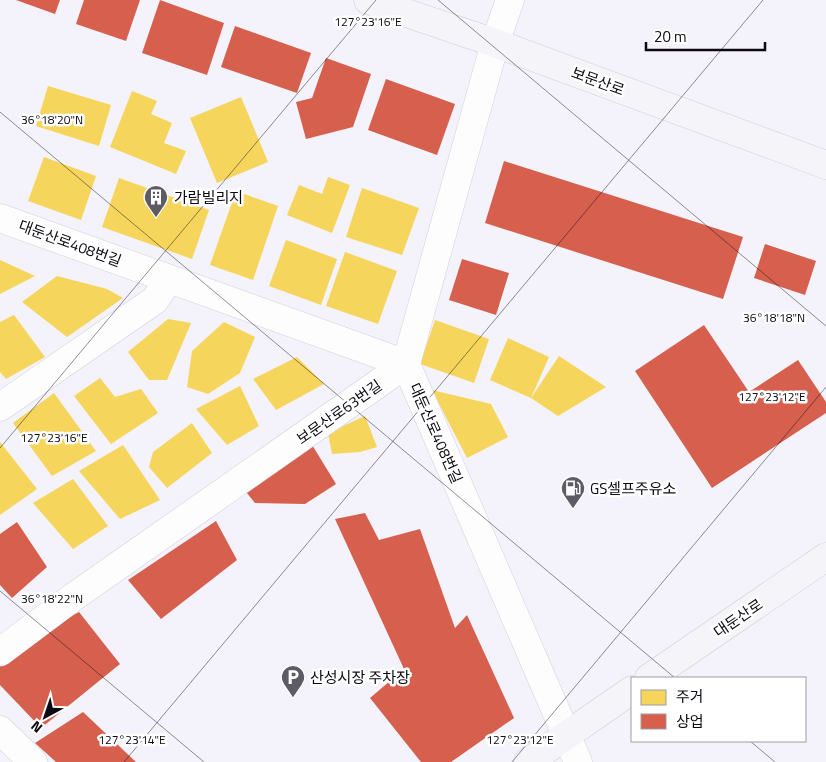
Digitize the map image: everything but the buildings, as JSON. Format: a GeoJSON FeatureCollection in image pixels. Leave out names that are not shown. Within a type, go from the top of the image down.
{"type":"FeatureCollection","features":[{"type":"Feature","properties":{"kind":"main road","name":"보문산로"},"geometry":{"type":"LineString","coordinates":[[368,0],[496,43],[826,165]]}},
{"type":"Feature","properties":{"kind":"main road","name":"대둔산로"},"geometry":{"type":"LineString","coordinates":[[650,677],[826,557]]}},
{"type":"Feature","properties":{"kind":"main road"},"geometry":{"type":"LineString","coordinates":[[528,762],[631,691]]}},
{"type":"Feature","properties":{"kind":"street"},"geometry":{"type":"LineString","coordinates":[[406,364],[496,43],[510,0]]}},
{"type":"Feature","properties":{"kind":"street","name":"대둔산로408번길"},"geometry":{"type":"LineString","coordinates":[[0,218],[406,364],[568,734]]}},
{"type":"Feature","properties":{"kind":"street"},"geometry":{"type":"LineString","coordinates":[[0,407],[155,300],[169,279]]}},
{"type":"Feature","properties":{"kind":"street","name":"보문산로63번길"},"geometry":{"type":"LineString","coordinates":[[0,652],[72,598],[406,364]]}},
{"type":"Feature","properties":{"kind":"street"},"geometry":{"type":"LineString","coordinates":[[0,730],[33,762]]}},
{"type":"Feature","properties":{"kind":"street"},"geometry":{"type":"LineString","coordinates":[[568,734],[578,762]]}},
{"type":"Feature","properties":{"kind":"place","name":"가람빌리지"},"geometry":{"type":"Point","coordinates":[156,218]}},
{"type":"Feature","properties":{"kind":"place","name":"GS셀프주유소"},"geometry":{"type":"Point","coordinates":[573,509]}},
{"type":"Feature","properties":{"kind":"place","name":"산성시장 주차장"},"geometry":{"type":"Point","coordinates":[293,698]}}]}
